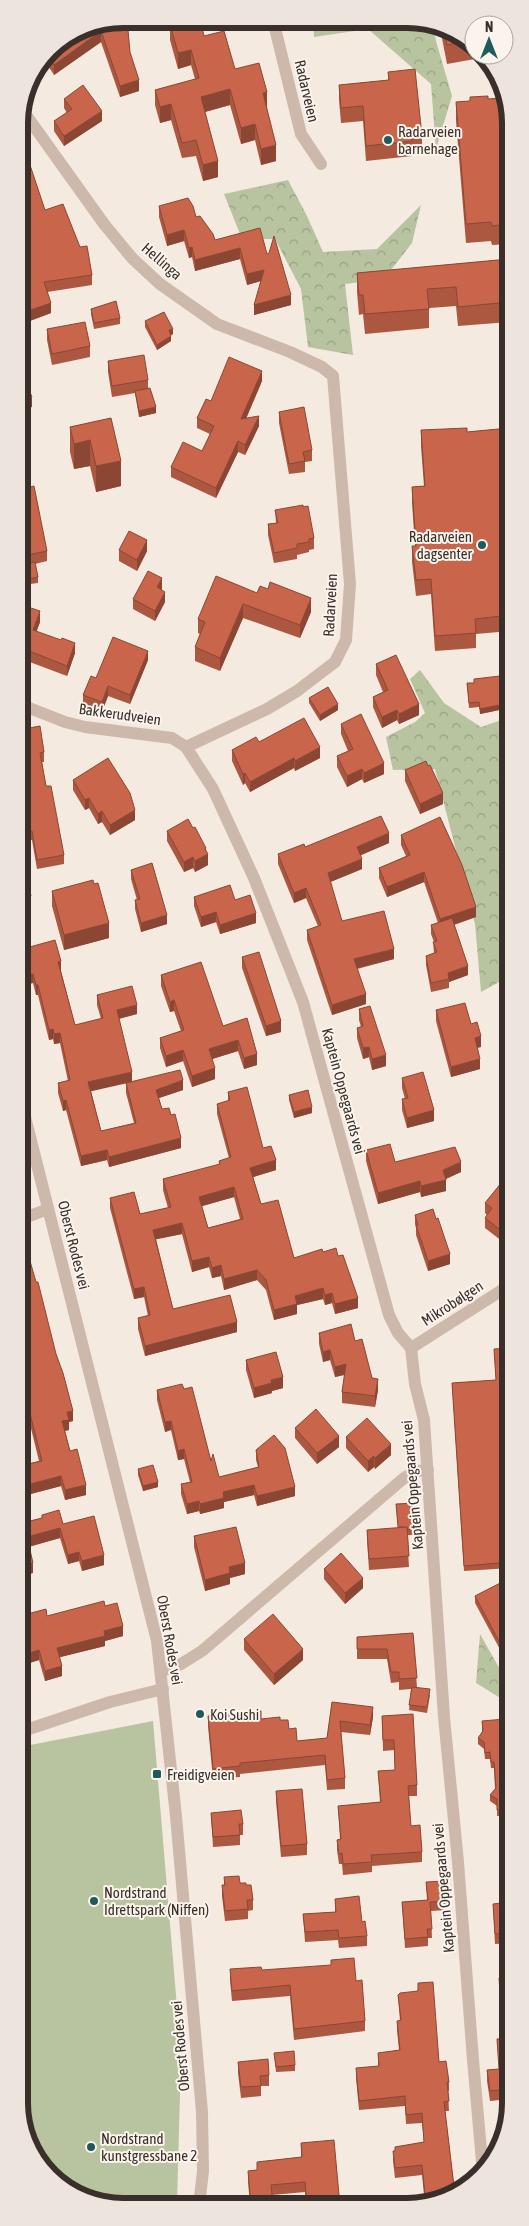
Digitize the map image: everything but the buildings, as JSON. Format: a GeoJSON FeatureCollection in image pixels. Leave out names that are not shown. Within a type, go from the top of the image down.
{"type":"FeatureCollection","features":[{"type":"Feature","properties":{"kind":"street","name":"Radarveien"},"geometry":{"type":"LineString","coordinates":[[275,28],[301,134],[321,164]]}},
{"type":"Feature","properties":{"kind":"street","name":"Hellinga"},"geometry":{"type":"LineString","coordinates":[[28,118],[104,224],[132,258],[160,284],[217,324],[290,352],[322,367],[333,376]]}},
{"type":"Feature","properties":{"kind":"street","name":"Radarveien"},"geometry":{"type":"LineString","coordinates":[[186,747],[267,709],[297,692],[335,662],[346,640],[350,584],[333,376]]}},
{"type":"Feature","properties":{"kind":"street","name":"Bakkerudveien"},"geometry":{"type":"LineString","coordinates":[[28,708],[65,722],[85,727],[172,738],[186,747]]}},
{"type":"Feature","properties":{"kind":"street","name":"Kaptein Oppegaards vei"},"geometry":{"type":"LineString","coordinates":[[186,747],[213,789],[283,946],[306,1010],[389,1315],[398,1333],[411,1348],[424,1420],[444,1717],[458,1862],[472,2060],[482,2161]]}},
{"type":"Feature","properties":{"kind":"street","name":"Oberst Rodes vei"},"geometry":{"type":"LineString","coordinates":[[28,1129],[157,1641],[202,2112],[203,2171],[200,2198]]}},
{"type":"Feature","properties":{"kind":"street"},"geometry":{"type":"LineString","coordinates":[[28,1217],[48,1208]]}},
{"type":"Feature","properties":{"kind":"street","name":"Mikrobølgen"},"geometry":{"type":"LineString","coordinates":[[411,1348],[501,1290]]}},
{"type":"Feature","properties":{"kind":"street"},"geometry":{"type":"LineString","coordinates":[[161,1671],[181,1664],[202,1651],[404,1478],[417,1471],[428,1470]]}},
{"type":"Feature","properties":{"kind":"street"},"geometry":{"type":"LineString","coordinates":[[28,1729],[110,1702],[163,1689]]}},
{"type":"Feature","properties":{"kind":"green space"},"geometry":{"type":"Polygon","coordinates":[[[313,28],[413,28],[434,32],[452,96],[436,149],[431,84],[368,29],[314,37],[313,28]]]}},
{"type":"Feature","properties":{"kind":"green space"},"geometry":{"type":"Polygon","coordinates":[[[288,180],[323,252],[377,249],[421,205],[412,243],[384,279],[345,284],[353,355],[308,347],[301,289],[275,239],[242,239],[224,194],[288,180]]]}},
{"type":"Feature","properties":{"kind":"green space"},"geometry":{"type":"Polygon","coordinates":[[[420,670],[444,703],[481,727],[502,720],[502,981],[481,992],[475,924],[435,769],[393,770],[386,737],[415,722],[425,713],[410,679],[420,670]]]}},
{"type":"Feature","properties":{"kind":"green space"},"geometry":{"type":"Polygon","coordinates":[[[480,1634],[501,1671],[501,1699],[476,1683],[480,1634]]]}},
{"type":"Feature","properties":{"kind":"green space","name":"Nordstrand Idrettspark (Niffen)"},"geometry":{"type":"Polygon","coordinates":[[[153,1721],[181,2055],[177,2198],[104,2197],[80,2189],[55,2171],[37,2146],[31,2128],[28,2116],[28,1745],[153,1721]]]}},
{"type":"Feature","properties":{"kind":"place","name":"Radarveien barnehage"},"geometry":{"type":"Point","coordinates":[388,140]}},
{"type":"Feature","properties":{"kind":"place","name":"Radarveien dagsenter"},"geometry":{"type":"Point","coordinates":[482,545]}},
{"type":"Feature","properties":{"kind":"place","name":"Koi Sushi"},"geometry":{"type":"Point","coordinates":[200,1714]}},
{"type":"Feature","properties":{"kind":"place","name":"Freidigveien"},"geometry":{"type":"Point","coordinates":[157,1774]}},
{"type":"Feature","properties":{"kind":"place","name":"Nordstrand Idrettspark (Niffen)"},"geometry":{"type":"Point","coordinates":[94,1901]}},
{"type":"Feature","properties":{"kind":"place","name":"Nordstrand kunstgressbane 2"},"geometry":{"type":"Point","coordinates":[91,2147]}}]}
